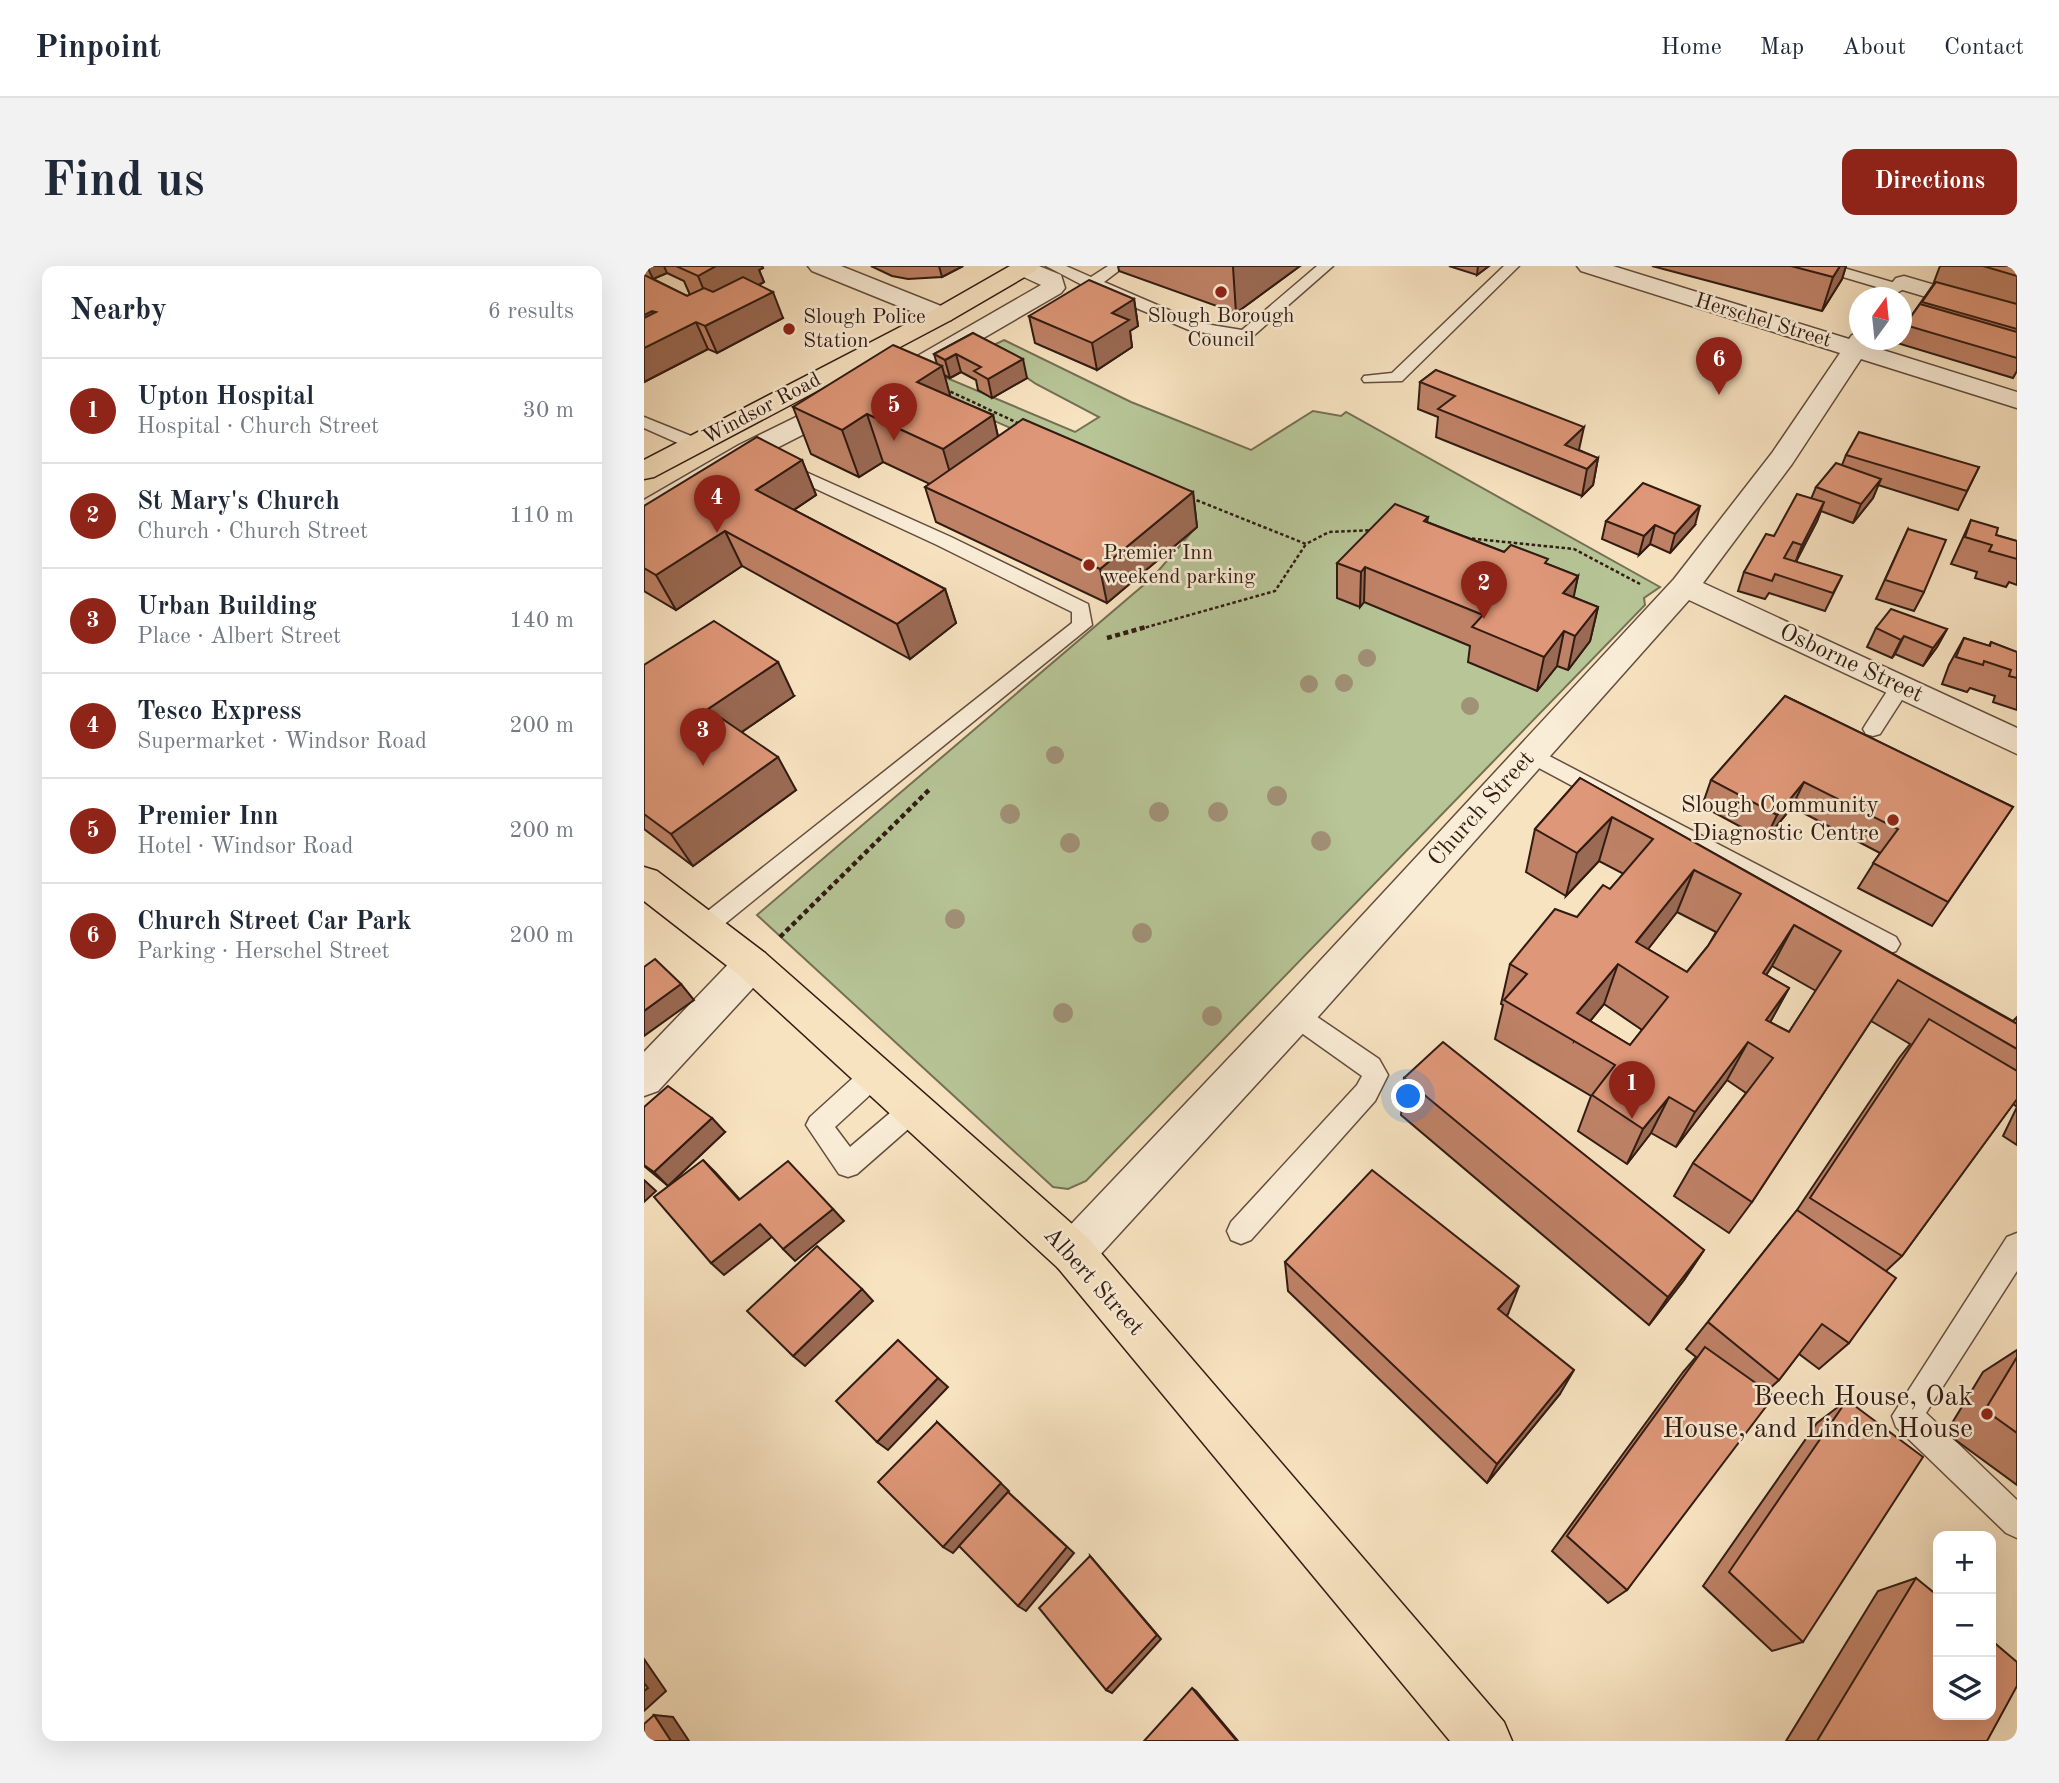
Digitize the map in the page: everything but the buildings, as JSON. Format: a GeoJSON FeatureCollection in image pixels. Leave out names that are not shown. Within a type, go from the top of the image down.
{"type":"FeatureCollection","features":[{"type":"Feature","properties":{"kind":"main road","name":"Windsor Road"},"geometry":{"type":"LineString","coordinates":[[644,471],[942,314],[1025,267]]}},
{"type":"Feature","properties":{"kind":"main road","name":"Albert Street"},"geometry":{"type":"LineString","coordinates":[[644,881],[752,964],[1073,1253],[1485,1741]]}},
{"type":"Feature","properties":{"kind":"street"},"geometry":{"type":"LineString","coordinates":[[820,266],[942,314]]}},
{"type":"Feature","properties":{"kind":"street","name":"Herschel Street"},"geometry":{"type":"LineString","coordinates":[[1589,266],[1849,342]]}},
{"type":"Feature","properties":{"kind":"street"},"geometry":{"type":"LineString","coordinates":[[644,512],[749,451],[909,371],[1052,288],[1053,280],[1025,267]]}},
{"type":"Feature","properties":{"kind":"street"},"geometry":{"type":"LineString","coordinates":[[1902,284],[2017,317]]}},
{"type":"Feature","properties":{"kind":"street","name":"Church Street"},"geometry":{"type":"LineString","coordinates":[[1073,1253],[1532,755],[1668,588],[1782,458],[1853,350]]}},
{"type":"Feature","properties":{"kind":"street","name":"Herschel Street"},"geometry":{"type":"LineString","coordinates":[[1874,350],[2017,400]]}},
{"type":"Feature","properties":{"kind":"street","name":"Osborne Street"},"geometry":{"type":"LineString","coordinates":[[1668,588],[1900,687],[2017,742]]}},
{"type":"Feature","properties":{"kind":"street"},"geometry":{"type":"LineString","coordinates":[[644,1079],[752,964]]}},
{"type":"Feature","properties":{"kind":"lane"},"geometry":{"type":"LineString","coordinates":[[1053,266],[1195,327],[1245,335],[1326,266]]}},
{"type":"Feature","properties":{"kind":"lane"},"geometry":{"type":"LineString","coordinates":[[1091,284],[1118,266]]}},
{"type":"Feature","properties":{"kind":"lane"},"geometry":{"type":"LineString","coordinates":[[1370,379],[1396,377],[1512,266]]}},
{"type":"Feature","properties":{"kind":"lane"},"geometry":{"type":"LineString","coordinates":[[1821,266],[1902,284]]}},
{"type":"Feature","properties":{"kind":"lane"},"geometry":{"type":"LineString","coordinates":[[644,422],[695,444]]}},
{"type":"Feature","properties":{"kind":"lane"},"geometry":{"type":"LineString","coordinates":[[704,928],[1082,625],[1082,609],[944,541],[749,451]]}},
{"type":"Feature","properties":{"kind":"lane"},"geometry":{"type":"LineString","coordinates":[[1872,729],[1900,687]]}},
{"type":"Feature","properties":{"kind":"lane"},"geometry":{"type":"LineString","coordinates":[[1532,755],[1888,944]]}},
{"type":"Feature","properties":{"kind":"lane"},"geometry":{"type":"LineString","coordinates":[[1241,1231],[1366,1093],[1375,1075],[1370,1067],[1295,1015]]}},
{"type":"Feature","properties":{"kind":"lane"},"geometry":{"type":"LineString","coordinates":[[874,1074],[819,1125],[848,1165],[913,1109]]}},
{"type":"Feature","properties":{"kind":"lane"},"geometry":{"type":"LineString","coordinates":[[2017,1246],[1907,1416],[2017,1522]]}},
{"type":"Feature","properties":{"kind":"path"},"geometry":{"type":"LineString","coordinates":[[909,371],[1023,425]]}},
{"type":"Feature","properties":{"kind":"path"},"geometry":{"type":"LineString","coordinates":[[1183,495],[1306,544]]}},
{"type":"Feature","properties":{"kind":"path"},"geometry":{"type":"LineString","coordinates":[[1105,638],[1275,591],[1306,544],[1329,532],[1382,530]]}},
{"type":"Feature","properties":{"kind":"path"},"geometry":{"type":"LineString","coordinates":[[1465,538],[1574,549],[1668,588]]}},
{"type":"Feature","properties":{"kind":"path"},"geometry":{"type":"LineString","coordinates":[[752,964],[936,783]]}},
{"type":"Feature","properties":{"kind":"green space"},"geometry":{"type":"Polygon","coordinates":[[[1004,340],[1131,402],[1251,450],[1313,411],[1341,416],[1346,412],[1660,587],[1644,598],[1645,605],[1086,1181],[1068,1189],[1053,1187],[757,915],[1153,577],[1196,527],[1052,446],[916,387],[940,375],[1075,432],[1099,417],[1036,384],[985,349],[1004,340]]]}},
{"type":"Feature","properties":{"kind":"place","name":"Slough Borough Council"},"geometry":{"type":"Point","coordinates":[1221,292]}},
{"type":"Feature","properties":{"kind":"place","name":"Slough Police Station"},"geometry":{"type":"Point","coordinates":[789,329]}},
{"type":"Feature","properties":{"kind":"place","name":"Church Street Car Park"},"geometry":{"type":"Point","coordinates":[1719,395]}},
{"type":"Feature","properties":{"kind":"place","name":"Premier Inn"},"geometry":{"type":"Point","coordinates":[894,441]}},
{"type":"Feature","properties":{"kind":"place","name":"Tesco Express"},"geometry":{"type":"Point","coordinates":[717,533]}},
{"type":"Feature","properties":{"kind":"place","name":"Premier Inn weekend parking"},"geometry":{"type":"Point","coordinates":[1089,565]}},
{"type":"Feature","properties":{"kind":"place","name":"St Mary's Church"},"geometry":{"type":"Point","coordinates":[1484,619]}},
{"type":"Feature","properties":{"kind":"place","name":"Urban Building"},"geometry":{"type":"Point","coordinates":[703,766]}},
{"type":"Feature","properties":{"kind":"place","name":"Slough Community Diagnostic Centre"},"geometry":{"type":"Point","coordinates":[1893,820]}},
{"type":"Feature","properties":{"kind":"place","name":"Upton Hospital"},"geometry":{"type":"Point","coordinates":[1632,1119]}},
{"type":"Feature","properties":{"kind":"place","name":"Beech House, Oak House, and Linden House"},"geometry":{"type":"Point","coordinates":[1987,1414]}}]}
